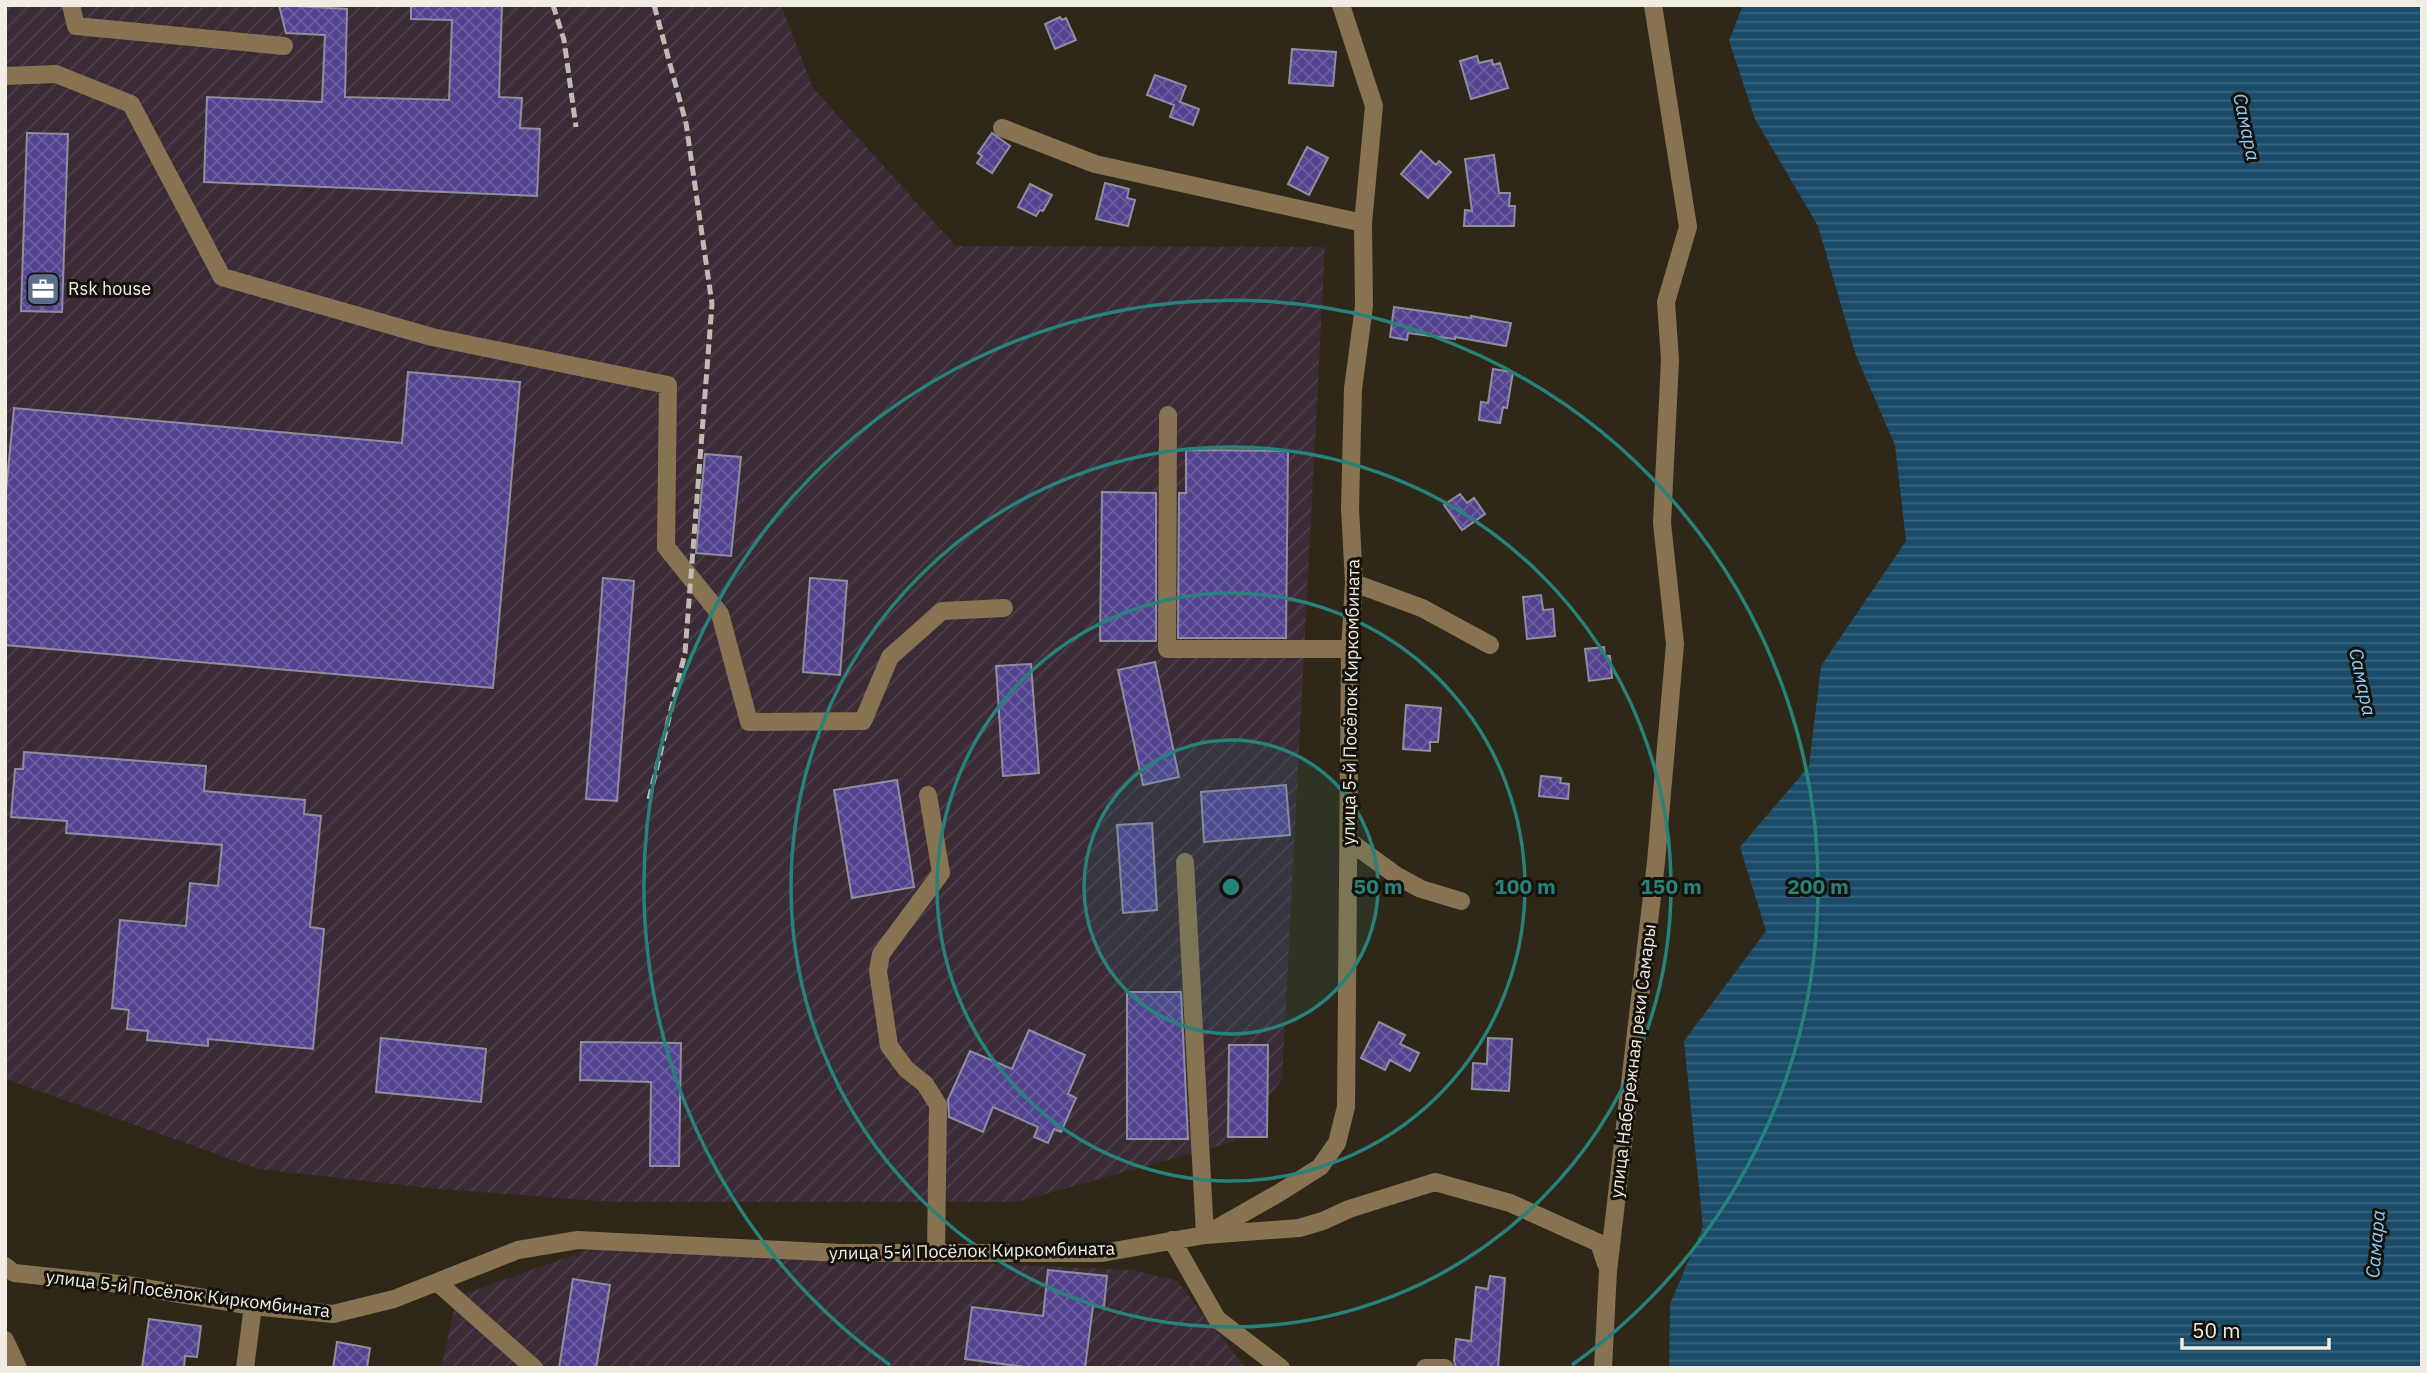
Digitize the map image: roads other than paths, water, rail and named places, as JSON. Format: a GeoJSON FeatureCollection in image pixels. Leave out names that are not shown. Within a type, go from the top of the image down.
{"type":"FeatureCollection","features":[{"type":"Feature","properties":{"kind":"street"},"geometry":{"type":"LineString","coordinates":[[71,5],[76,26],[285,46]]}},
{"type":"Feature","properties":{"kind":"street","name":"улица 5-й Посёлок Киркомбината"},"geometry":{"type":"LineString","coordinates":[[5,1266],[14,1273],[120,1284],[253,1306],[333,1314],[394,1299],[518,1250],[578,1240],[841,1254],[1102,1253],[1205,1235],[1320,1167],[1337,1143],[1346,1107],[1350,649],[1354,583],[1350,508],[1353,389],[1364,306],[1363,223],[1374,106],[1341,5]]}},
{"type":"Feature","properties":{"kind":"street","name":"улица Набережная реки Самары"},"geometry":{"type":"LineString","coordinates":[[1603,1368],[1608,1271],[1656,862],[1675,644],[1662,523],[1670,360],[1666,302],[1688,226],[1653,5]]}},
{"type":"Feature","properties":{"kind":"street"},"geometry":{"type":"LineString","coordinates":[[5,76],[56,74],[131,104],[222,276],[432,337],[668,385],[666,547],[720,614],[748,722],[863,721],[890,657],[942,611],[1004,608]]}},
{"type":"Feature","properties":{"kind":"street"},"geometry":{"type":"LineString","coordinates":[[1002,128],[1095,164],[1363,223]]}},
{"type":"Feature","properties":{"kind":"street"},"geometry":{"type":"LineString","coordinates":[[1168,415],[1167,649],[1350,649]]}},
{"type":"Feature","properties":{"kind":"street"},"geometry":{"type":"LineString","coordinates":[[1354,583],[1422,608],[1490,645]]}},
{"type":"Feature","properties":{"kind":"street"},"geometry":{"type":"LineString","coordinates":[[928,795],[941,873],[881,954],[878,971],[889,1046],[906,1069],[925,1084],[938,1105],[936,1253]]}},
{"type":"Feature","properties":{"kind":"street"},"geometry":{"type":"LineString","coordinates":[[1349,841],[1397,876],[1421,889],[1461,901]]}},
{"type":"Feature","properties":{"kind":"street"},"geometry":{"type":"LineString","coordinates":[[1185,862],[1205,1235],[1299,1228],[1435,1182],[1510,1203],[1599,1243],[1608,1271]]}},
{"type":"Feature","properties":{"kind":"street"},"geometry":{"type":"LineString","coordinates":[[1171,1240],[1217,1319],[1281,1368]]}},
{"type":"Feature","properties":{"kind":"street"},"geometry":{"type":"LineString","coordinates":[[437,1282],[534,1368]]}},
{"type":"Feature","properties":{"kind":"street"},"geometry":{"type":"LineString","coordinates":[[245,1368],[253,1306]]}},
{"type":"Feature","properties":{"kind":"street"},"geometry":{"type":"LineString","coordinates":[[5,1340],[18,1368]]}},
{"type":"Feature","properties":{"kind":"street"},"geometry":{"type":"LineString","coordinates":[[1425,1368],[1445,1368]]}},
{"type":"Feature","properties":{"kind":"water","name":"Самара"},"geometry":{"type":"Polygon","coordinates":[[[1743,5],[2422,5],[2422,1368],[1669,1368],[1670,1304],[1703,1227],[1684,1041],[1766,931],[1740,847],[1809,766],[1821,666],[1906,541],[1895,445],[1855,353],[1818,226],[1755,119],[1729,41],[1743,5]]]}},
{"type":"Feature","properties":{"kind":"railway"},"geometry":{"type":"LineString","coordinates":[[553,5],[564,40],[576,127]]}},
{"type":"Feature","properties":{"kind":"railway"},"geometry":{"type":"LineString","coordinates":[[649,799],[685,653],[712,304],[686,123],[654,5]]}},
{"type":"Feature","properties":{"kind":"place","name":"Rsk house"},"geometry":{"type":"Point","coordinates":[43,289]}}]}
